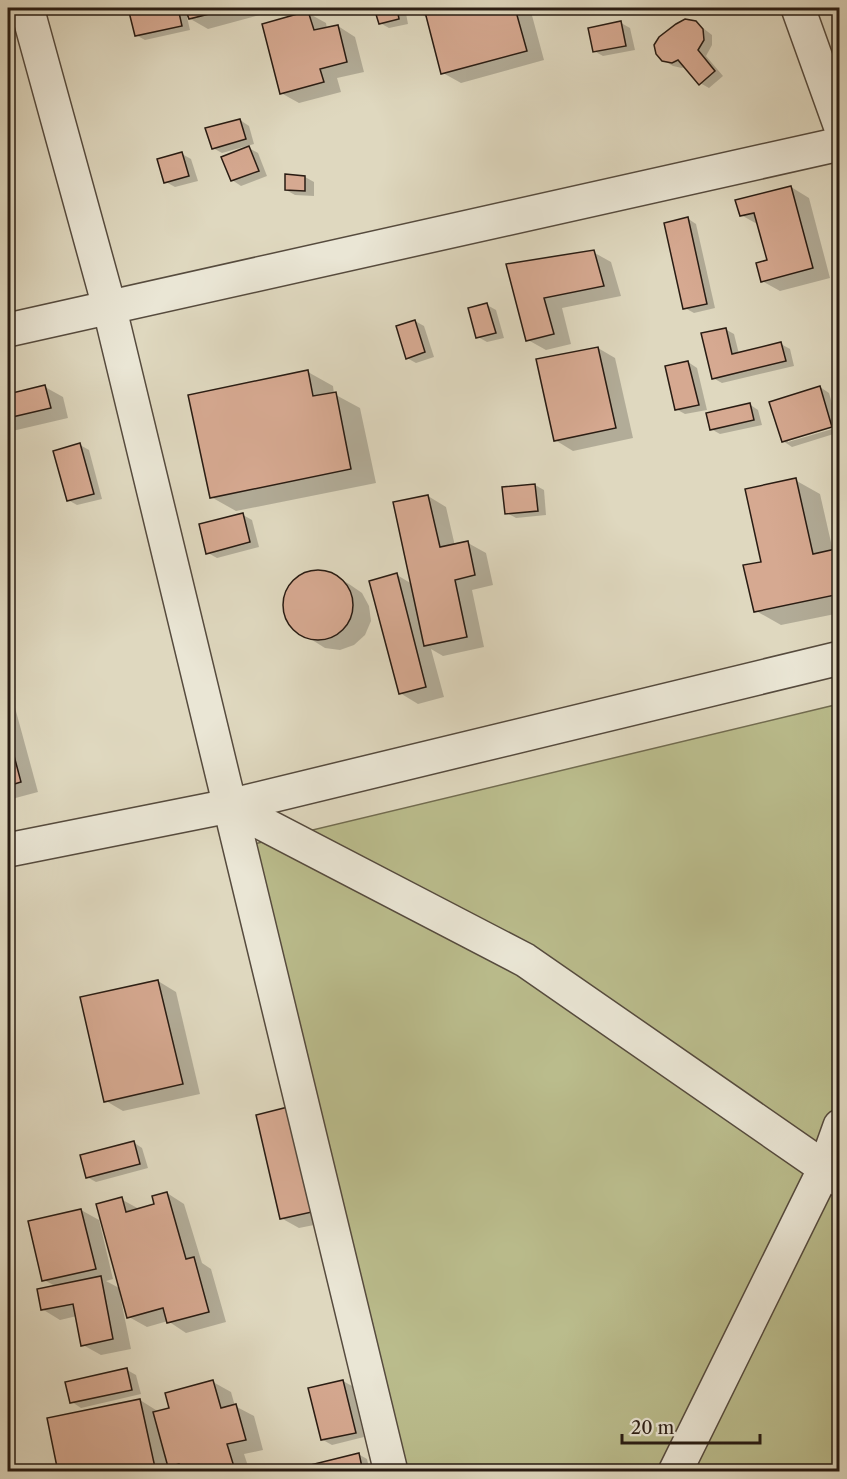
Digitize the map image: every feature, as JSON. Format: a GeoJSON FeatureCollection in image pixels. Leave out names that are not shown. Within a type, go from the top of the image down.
{"type":"FeatureCollection","features":[{"type":"Feature","properties":{"kind":"street"},"geometry":{"type":"LineString","coordinates":[[27,8],[109,306],[391,1472]]}},
{"type":"Feature","properties":{"kind":"street"},"geometry":{"type":"LineString","coordinates":[[798,8],[840,125]]}},
{"type":"Feature","properties":{"kind":"street"},"geometry":{"type":"LineString","coordinates":[[8,330],[840,144]]}},
{"type":"Feature","properties":{"kind":"street"},"geometry":{"type":"LineString","coordinates":[[8,850],[229,806],[840,658]]}},
{"type":"Feature","properties":{"kind":"street"},"geometry":{"type":"LineString","coordinates":[[229,806],[525,960],[832,1174]]}},
{"type":"Feature","properties":{"kind":"street"},"geometry":{"type":"LineString","coordinates":[[675,1472],[832,1174],[840,1126]]}},
{"type":"Feature","properties":{"kind":"green space"},"geometry":{"type":"Polygon","coordinates":[[[839,704],[839,1471],[404,1471],[250,845],[839,704]]]}},
{"type":"Feature","properties":{"kind":"building"},"geometry":{"type":"Polygon","coordinates":[[[128,8],[178,8],[182,26],[135,36],[128,8]]]}},
{"type":"Feature","properties":{"kind":"building"},"geometry":{"type":"Polygon","coordinates":[[[185,8],[233,8],[189,19],[185,8]]]}},
{"type":"Feature","properties":{"kind":"building"},"geometry":{"type":"Polygon","coordinates":[[[374,8],[397,8],[399,19],[379,24],[374,8]]]}},
{"type":"Feature","properties":{"kind":"building"},"geometry":{"type":"Polygon","coordinates":[[[416,8],[515,8],[527,51],[441,74],[425,12],[418,14],[416,8]]]}},
{"type":"Feature","properties":{"kind":"building"},"geometry":{"type":"Polygon","coordinates":[[[308,11],[314,30],[338,25],[347,62],[320,69],[324,82],[280,94],[262,24],[308,11]]]}},
{"type":"Feature","properties":{"kind":"building"},"geometry":{"type":"Polygon","coordinates":[[[685,19],[696,21],[703,29],[704,40],[698,50],[715,71],[699,85],[678,60],[672,63],[662,61],[656,54],[654,45],[659,37],[685,19]]]}},
{"type":"Feature","properties":{"kind":"building"},"geometry":{"type":"Polygon","coordinates":[[[621,21],[626,46],[593,52],[588,28],[621,21]]]}},
{"type":"Feature","properties":{"kind":"building"},"geometry":{"type":"Polygon","coordinates":[[[240,119],[246,139],[212,149],[205,128],[240,119]]]}},
{"type":"Feature","properties":{"kind":"building"},"geometry":{"type":"Polygon","coordinates":[[[249,146],[259,171],[231,181],[221,157],[249,146]]]}},
{"type":"Feature","properties":{"kind":"building"},"geometry":{"type":"Polygon","coordinates":[[[182,152],[189,176],[164,183],[157,159],[182,152]]]}},
{"type":"Feature","properties":{"kind":"building"},"geometry":{"type":"Polygon","coordinates":[[[285,174],[305,176],[305,191],[285,190],[285,174]]]}},
{"type":"Feature","properties":{"kind":"building"},"geometry":{"type":"Polygon","coordinates":[[[791,186],[813,268],[761,282],[756,263],[767,260],[754,213],[740,216],[735,200],[791,186]]]}},
{"type":"Feature","properties":{"kind":"building"},"geometry":{"type":"Polygon","coordinates":[[[688,217],[707,304],[683,309],[664,223],[688,217]]]}},
{"type":"Feature","properties":{"kind":"building"},"geometry":{"type":"Polygon","coordinates":[[[594,250],[604,286],[544,298],[554,334],[526,341],[506,264],[594,250]]]}},
{"type":"Feature","properties":{"kind":"building"},"geometry":{"type":"Polygon","coordinates":[[[487,303],[496,333],[476,338],[468,308],[487,303]]]}},
{"type":"Feature","properties":{"kind":"building"},"geometry":{"type":"Polygon","coordinates":[[[415,320],[425,352],[406,359],[396,326],[415,320]]]}},
{"type":"Feature","properties":{"kind":"building"},"geometry":{"type":"Polygon","coordinates":[[[726,328],[732,354],[781,342],[786,361],[712,379],[701,333],[726,328]]]}},
{"type":"Feature","properties":{"kind":"building"},"geometry":{"type":"Polygon","coordinates":[[[598,347],[616,428],[554,441],[536,359],[598,347]]]}},
{"type":"Feature","properties":{"kind":"building"},"geometry":{"type":"Polygon","coordinates":[[[688,361],[699,405],[675,410],[665,366],[688,361]]]}},
{"type":"Feature","properties":{"kind":"building"},"geometry":{"type":"Polygon","coordinates":[[[308,370],[313,396],[336,392],[351,469],[210,498],[188,395],[308,370]]]}},
{"type":"Feature","properties":{"kind":"building"},"geometry":{"type":"Polygon","coordinates":[[[45,385],[51,408],[8,418],[8,394],[45,385]]]}},
{"type":"Feature","properties":{"kind":"building"},"geometry":{"type":"Polygon","coordinates":[[[820,386],[832,427],[782,442],[769,402],[820,386]]]}},
{"type":"Feature","properties":{"kind":"building"},"geometry":{"type":"Polygon","coordinates":[[[750,403],[754,420],[710,430],[706,413],[750,403]]]}},
{"type":"Feature","properties":{"kind":"building"},"geometry":{"type":"Polygon","coordinates":[[[80,443],[94,494],[67,501],[53,451],[80,443]]]}},
{"type":"Feature","properties":{"kind":"building"},"geometry":{"type":"Polygon","coordinates":[[[796,478],[813,554],[840,548],[840,594],[754,612],[743,565],[761,562],[745,489],[796,478]]]}},
{"type":"Feature","properties":{"kind":"building"},"geometry":{"type":"Polygon","coordinates":[[[535,484],[538,511],[505,514],[502,487],[535,484]]]}},
{"type":"Feature","properties":{"kind":"building"},"geometry":{"type":"Polygon","coordinates":[[[428,495],[440,547],[468,541],[475,575],[455,580],[467,637],[424,646],[393,502],[428,495]]]}},
{"type":"Feature","properties":{"kind":"building"},"geometry":{"type":"Polygon","coordinates":[[[243,513],[250,542],[206,554],[199,524],[243,513]]]}},
{"type":"Feature","properties":{"kind":"building"},"geometry":{"type":"Polygon","coordinates":[[[318,570],[331,573],[343,580],[350,592],[353,605],[350,618],[343,630],[331,637],[318,640],[305,637],[293,630],[286,618],[283,605],[286,592],[293,580],[305,573],[318,570]]]}},
{"type":"Feature","properties":{"kind":"building"},"geometry":{"type":"Polygon","coordinates":[[[397,573],[426,687],[399,694],[369,581],[397,573]]]}},
{"type":"Feature","properties":{"kind":"building"},"geometry":{"type":"Polygon","coordinates":[[[8,733],[21,782],[8,786],[8,733]]]}},
{"type":"Feature","properties":{"kind":"building"},"geometry":{"type":"Polygon","coordinates":[[[158,980],[183,1084],[104,1102],[80,997],[158,980]]]}},
{"type":"Feature","properties":{"kind":"building"},"geometry":{"type":"Polygon","coordinates":[[[288,1107],[312,1212],[280,1219],[256,1115],[288,1107]]]}},
{"type":"Feature","properties":{"kind":"building"},"geometry":{"type":"Polygon","coordinates":[[[134,1141],[140,1164],[86,1178],[80,1155],[134,1141]]]}},
{"type":"Feature","properties":{"kind":"building"},"geometry":{"type":"Polygon","coordinates":[[[167,1192],[186,1259],[194,1257],[209,1312],[167,1323],[163,1308],[127,1318],[96,1204],[122,1197],[126,1212],[154,1204],[152,1196],[167,1192]]]}},
{"type":"Feature","properties":{"kind":"building"},"geometry":{"type":"Polygon","coordinates":[[[81,1209],[96,1269],[42,1281],[28,1221],[81,1209]]]}},
{"type":"Feature","properties":{"kind":"building"},"geometry":{"type":"Polygon","coordinates":[[[101,1276],[113,1339],[81,1346],[73,1304],[41,1310],[37,1289],[101,1276]]]}},
{"type":"Feature","properties":{"kind":"building"},"geometry":{"type":"Polygon","coordinates":[[[127,1368],[132,1390],[70,1403],[65,1382],[127,1368]]]}},
{"type":"Feature","properties":{"kind":"building"},"geometry":{"type":"Polygon","coordinates":[[[213,1380],[221,1408],[236,1404],[246,1440],[227,1444],[235,1470],[181,1472],[179,1464],[168,1467],[153,1412],[169,1408],[165,1393],[213,1380]]]}},
{"type":"Feature","properties":{"kind":"building"},"geometry":{"type":"Polygon","coordinates":[[[343,1380],[356,1433],[321,1440],[308,1388],[343,1380]]]}},
{"type":"Feature","properties":{"kind":"building"},"geometry":{"type":"Polygon","coordinates":[[[140,1399],[156,1472],[58,1472],[47,1418],[140,1399]]]}},
{"type":"Feature","properties":{"kind":"building"},"geometry":{"type":"Polygon","coordinates":[[[359,1453],[363,1472],[294,1472],[294,1469],[359,1453]]]}}]}
